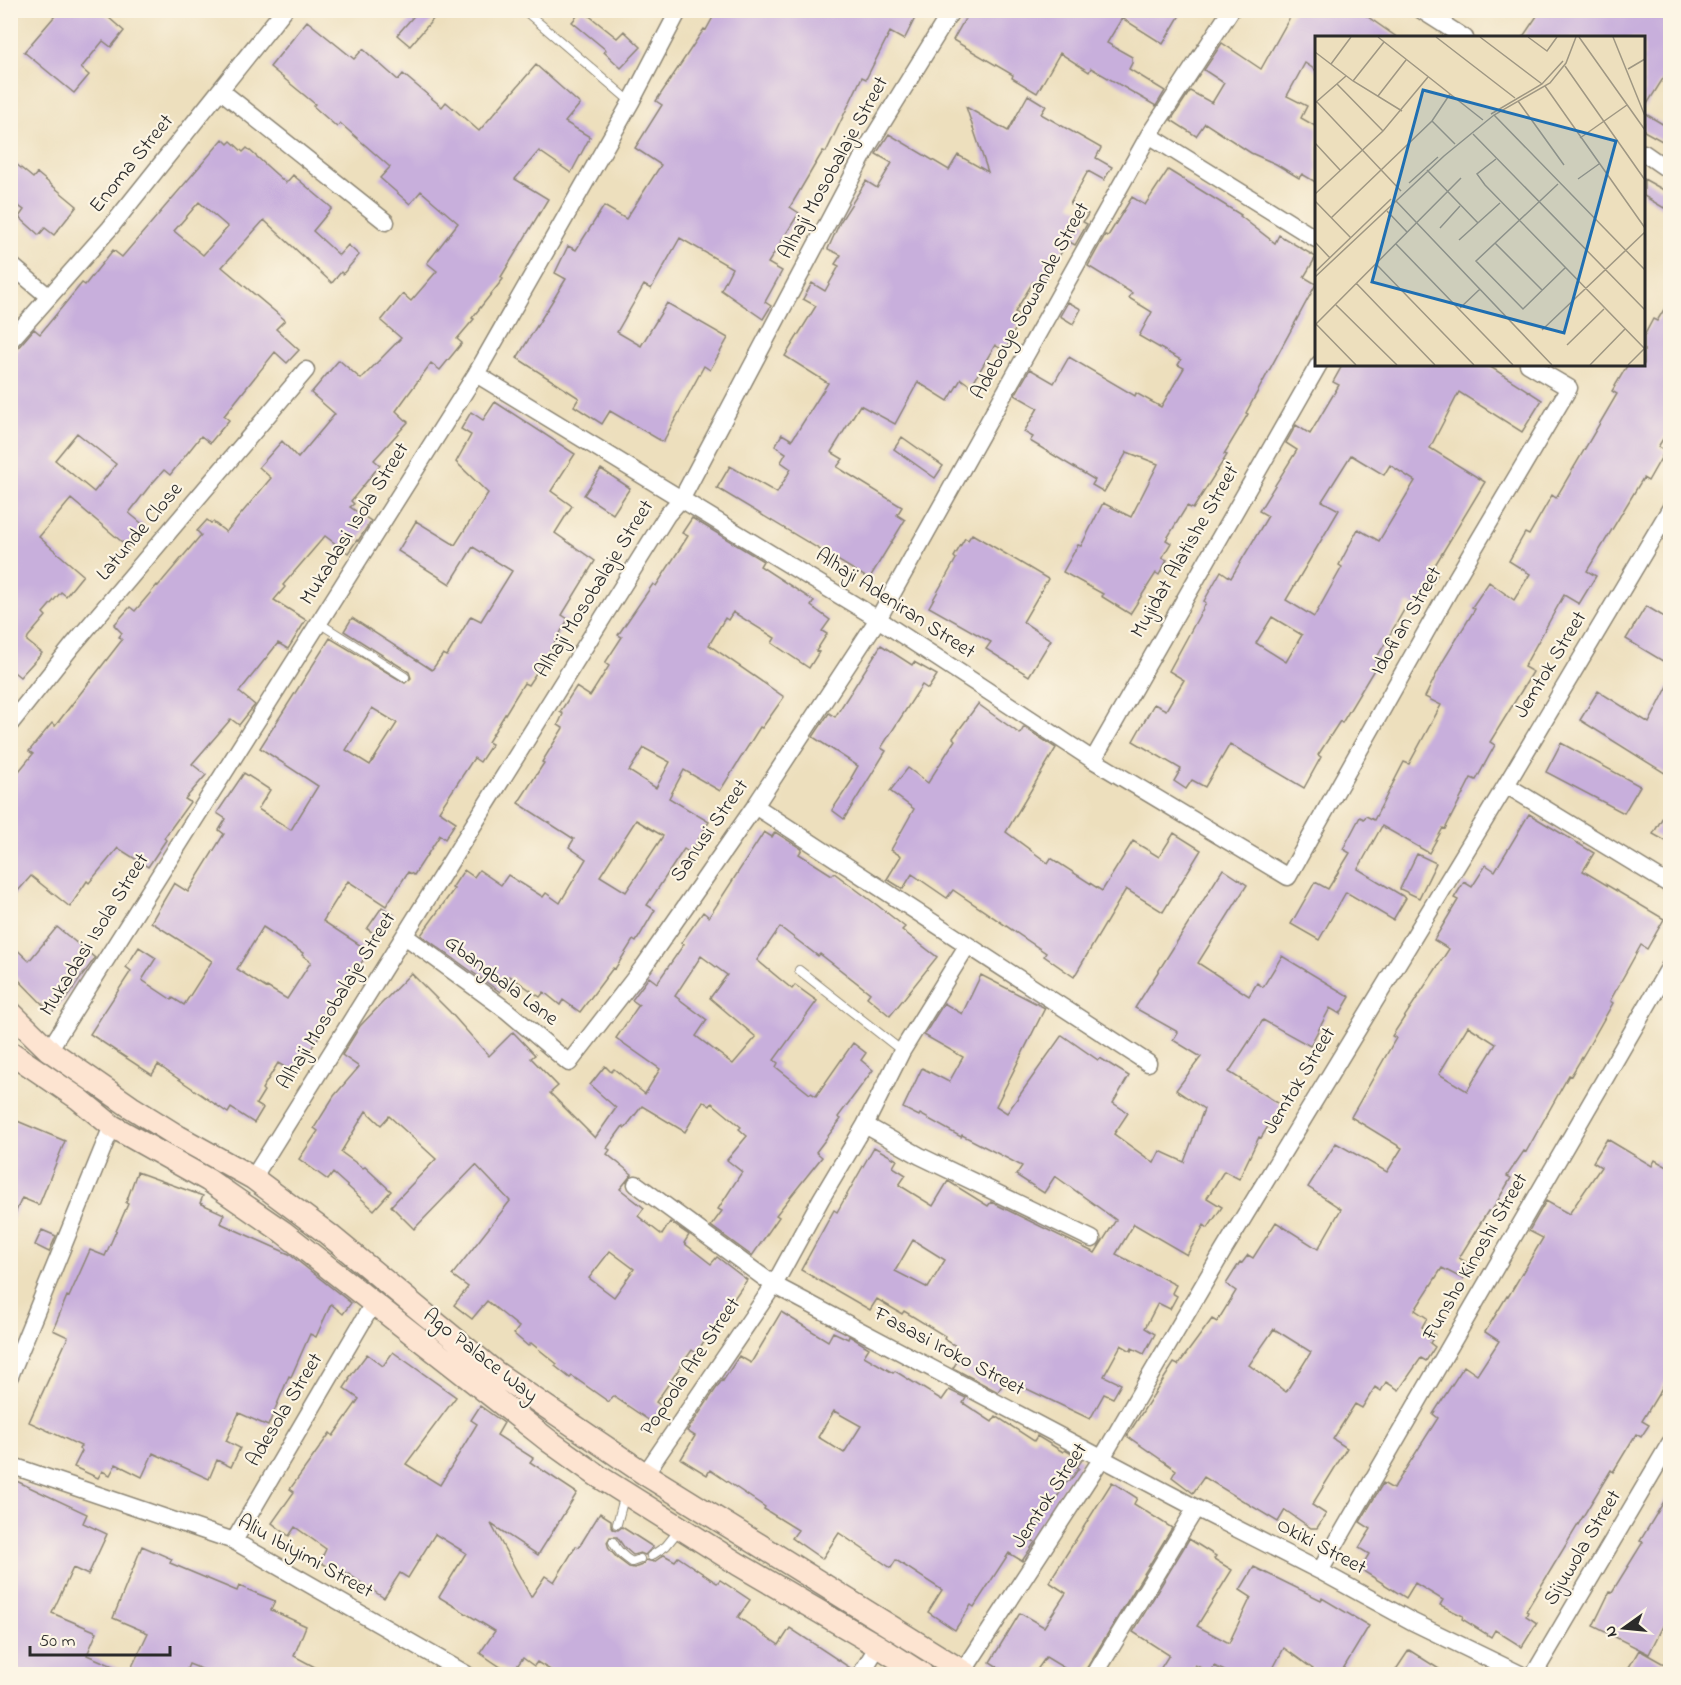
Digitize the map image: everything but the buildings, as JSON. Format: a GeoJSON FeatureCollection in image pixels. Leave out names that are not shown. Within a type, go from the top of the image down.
{"type":"FeatureCollection","features":[{"type":"Feature","properties":{"kind":"main road","name":"Ago Palace Way"},"geometry":{"type":"LineString","coordinates":[[10,1012],[49,1050],[179,1137],[253,1178],[328,1234],[495,1372],[645,1474],[965,1673]]}},
{"type":"Feature","properties":{"kind":"main road","name":"Ago Palace Way"},"geometry":{"type":"LineString","coordinates":[[10,1052],[112,1126],[208,1180],[283,1232],[549,1441],[625,1493],[922,1674]]}},
{"type":"Feature","properties":{"kind":"street","name":"Enoma Street"},"geometry":{"type":"LineString","coordinates":[[10,341],[110,228],[284,10]]}},
{"type":"Feature","properties":{"kind":"street","name":"Mukadasi Isola Street"},"geometry":{"type":"LineString","coordinates":[[49,1050],[476,374],[631,102],[679,10]]}},
{"type":"Feature","properties":{"kind":"street","name":"Alhaji Mosobalaje Street"},"geometry":{"type":"LineString","coordinates":[[253,1178],[667,515],[682,498],[870,143],[952,10]]}},
{"type":"Feature","properties":{"kind":"street","name":"Adeboye Sowande Street"},"geometry":{"type":"LineString","coordinates":[[878,619],[1149,135],[1231,10]]}},
{"type":"Feature","properties":{"kind":"street"},"geometry":{"type":"LineString","coordinates":[[1421,10],[1462,36]]}},
{"type":"Feature","properties":{"kind":"street"},"geometry":{"type":"LineString","coordinates":[[219,90],[386,222]]}},
{"type":"Feature","properties":{"kind":"street"},"geometry":{"type":"LineString","coordinates":[[1149,135],[1315,238]]}},
{"type":"Feature","properties":{"kind":"street"},"geometry":{"type":"LineString","coordinates":[[1645,154],[1671,171]]}},
{"type":"Feature","properties":{"kind":"street"},"geometry":{"type":"LineString","coordinates":[[10,264],[49,297]]}},
{"type":"Feature","properties":{"kind":"street","name":"Mujidat Alatishe Street'"},"geometry":{"type":"LineString","coordinates":[[1093,760],[1318,366]]}},
{"type":"Feature","properties":{"kind":"street","name":"Idofian Street"},"geometry":{"type":"LineString","coordinates":[[1288,877],[1450,589],[1569,388],[1531,366]]}},
{"type":"Feature","properties":{"kind":"street","name":"Latunde Close"},"geometry":{"type":"LineString","coordinates":[[10,724],[73,645],[306,370]]}},
{"type":"Feature","properties":{"kind":"street","name":"Alhaji Adeniran Street"},"geometry":{"type":"LineString","coordinates":[[476,374],[878,619],[1093,760],[1288,877]]}},
{"type":"Feature","properties":{"kind":"street","name":"Jemtok Street"},"geometry":{"type":"LineString","coordinates":[[965,1673],[1102,1458],[1222,1253],[1671,509]]}},
{"type":"Feature","properties":{"kind":"street","name":"Sanusi Street"},"geometry":{"type":"LineString","coordinates":[[569,1063],[644,966],[755,806],[878,619]]}},
{"type":"Feature","properties":{"kind":"street"},"geometry":{"type":"LineString","coordinates":[[1506,785],[1671,885]]}},
{"type":"Feature","properties":{"kind":"street"},"geometry":{"type":"LineString","coordinates":[[755,806],[1148,1063]]}},
{"type":"Feature","properties":{"kind":"street","name":"Gbangbala Lane"},"geometry":{"type":"LineString","coordinates":[[405,936],[506,1010],[569,1063]]}},
{"type":"Feature","properties":{"kind":"street","name":"Popoola Are Street"},"geometry":{"type":"LineString","coordinates":[[645,1474],[774,1285],[821,1198],[865,1125],[902,1052],[967,946]]}},
{"type":"Feature","properties":{"kind":"street","name":"Funsho Kinoshi Street"},"geometry":{"type":"LineString","coordinates":[[1320,1571],[1671,966]]}},
{"type":"Feature","properties":{"kind":"street"},"geometry":{"type":"LineString","coordinates":[[865,1125],[920,1156],[1092,1239]]}},
{"type":"Feature","properties":{"kind":"street"},"geometry":{"type":"LineString","coordinates":[[10,1376],[112,1126]]}},
{"type":"Feature","properties":{"kind":"street","name":"Fasasi Iroko Street"},"geometry":{"type":"LineString","coordinates":[[636,1184],[774,1285],[1102,1458]]}},
{"type":"Feature","properties":{"kind":"street","name":"Adesola Street"},"geometry":{"type":"LineString","coordinates":[[234,1540],[374,1302]]}},
{"type":"Feature","properties":{"kind":"street","name":"Sijuwola Street"},"geometry":{"type":"LineString","coordinates":[[1534,1674],[1671,1443]]}},
{"type":"Feature","properties":{"kind":"street","name":"Okiki Street"},"geometry":{"type":"LineString","coordinates":[[1102,1458],[1413,1622],[1520,1674]]}},
{"type":"Feature","properties":{"kind":"street","name":"Aliu Ibiyimi Street"},"geometry":{"type":"LineString","coordinates":[[10,1464],[234,1540],[466,1674]]}},
{"type":"Feature","properties":{"kind":"street"},"geometry":{"type":"LineString","coordinates":[[1095,1674],[1196,1508]]}},
{"type":"Feature","properties":{"kind":"street"},"geometry":{"type":"LineString","coordinates":[[861,1674],[878,1646]]}},
{"type":"Feature","properties":{"kind":"lane"},"geometry":{"type":"LineString","coordinates":[[524,10],[631,102]]}},
{"type":"Feature","properties":{"kind":"lane"},"geometry":{"type":"LineString","coordinates":[[319,623],[405,677]]}},
{"type":"Feature","properties":{"kind":"lane"},"geometry":{"type":"LineString","coordinates":[[799,970],[902,1052]]}},
{"type":"Feature","properties":{"kind":"lane"},"geometry":{"type":"LineString","coordinates":[[617,1524],[625,1493]]}},
{"type":"Feature","properties":{"kind":"lane"},"geometry":{"type":"LineString","coordinates":[[651,1556],[666,1546],[680,1528]]}},
{"type":"Feature","properties":{"kind":"lane"},"geometry":{"type":"LineString","coordinates":[[613,1542],[616,1548],[632,1562],[640,1559]]}}]}
